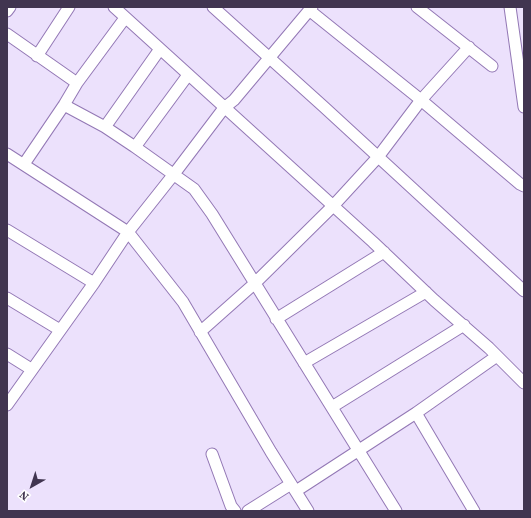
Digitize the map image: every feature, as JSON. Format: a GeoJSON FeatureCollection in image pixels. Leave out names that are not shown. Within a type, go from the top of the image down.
{"type":"FeatureCollection","features":[{"type":"Feature","properties":{"kind":"street"},"geometry":{"type":"LineString","coordinates":[[7,11],[10,7]]}},
{"type":"Feature","properties":{"kind":"street"},"geometry":{"type":"LineString","coordinates":[[37,56],[69,7]]}},
{"type":"Feature","properties":{"kind":"street"},"geometry":{"type":"LineString","coordinates":[[213,7],[524,291]]}},
{"type":"Feature","properties":{"kind":"street"},"geometry":{"type":"LineString","coordinates":[[417,7],[492,66]]}},
{"type":"Feature","properties":{"kind":"street"},"geometry":{"type":"LineString","coordinates":[[510,7],[524,107]]}},
{"type":"Feature","properties":{"kind":"street"},"geometry":{"type":"LineString","coordinates":[[7,403],[94,283],[128,232],[224,108],[234,100],[311,8],[524,186]]}},
{"type":"Feature","properties":{"kind":"street"},"geometry":{"type":"LineString","coordinates":[[24,164],[64,105],[122,11],[188,75],[384,252],[497,356],[524,383]]}},
{"type":"Feature","properties":{"kind":"street"},"geometry":{"type":"LineString","coordinates":[[7,34],[77,83]]}},
{"type":"Feature","properties":{"kind":"street"},"geometry":{"type":"LineString","coordinates":[[200,332],[254,284],[333,206],[378,157],[421,100],[469,47]]}},
{"type":"Feature","properties":{"kind":"street"},"geometry":{"type":"LineString","coordinates":[[105,127],[160,49]]}},
{"type":"Feature","properties":{"kind":"street"},"geometry":{"type":"LineString","coordinates":[[135,147],[188,75]]}},
{"type":"Feature","properties":{"kind":"street"},"geometry":{"type":"LineString","coordinates":[[64,105],[105,127],[194,189],[212,214],[396,511]]}},
{"type":"Feature","properties":{"kind":"street"},"geometry":{"type":"LineString","coordinates":[[7,154],[128,232],[183,302],[271,452],[308,511]]}},
{"type":"Feature","properties":{"kind":"street"},"geometry":{"type":"LineString","coordinates":[[7,230],[94,283]]}},
{"type":"Feature","properties":{"kind":"street"},"geometry":{"type":"LineString","coordinates":[[276,319],[384,252]]}},
{"type":"Feature","properties":{"kind":"street"},"geometry":{"type":"LineString","coordinates":[[304,363],[426,292]]}},
{"type":"Feature","properties":{"kind":"street"},"geometry":{"type":"LineString","coordinates":[[7,298],[60,330]]}},
{"type":"Feature","properties":{"kind":"street"},"geometry":{"type":"LineString","coordinates":[[332,407],[464,326]]}},
{"type":"Feature","properties":{"kind":"street"},"geometry":{"type":"LineString","coordinates":[[7,354],[32,369]]}},
{"type":"Feature","properties":{"kind":"street"},"geometry":{"type":"LineString","coordinates":[[248,511],[359,450],[416,413],[497,356]]}},
{"type":"Feature","properties":{"kind":"street"},"geometry":{"type":"LineString","coordinates":[[416,413],[474,511]]}},
{"type":"Feature","properties":{"kind":"street"},"geometry":{"type":"LineString","coordinates":[[212,454],[234,511]]}}]}
